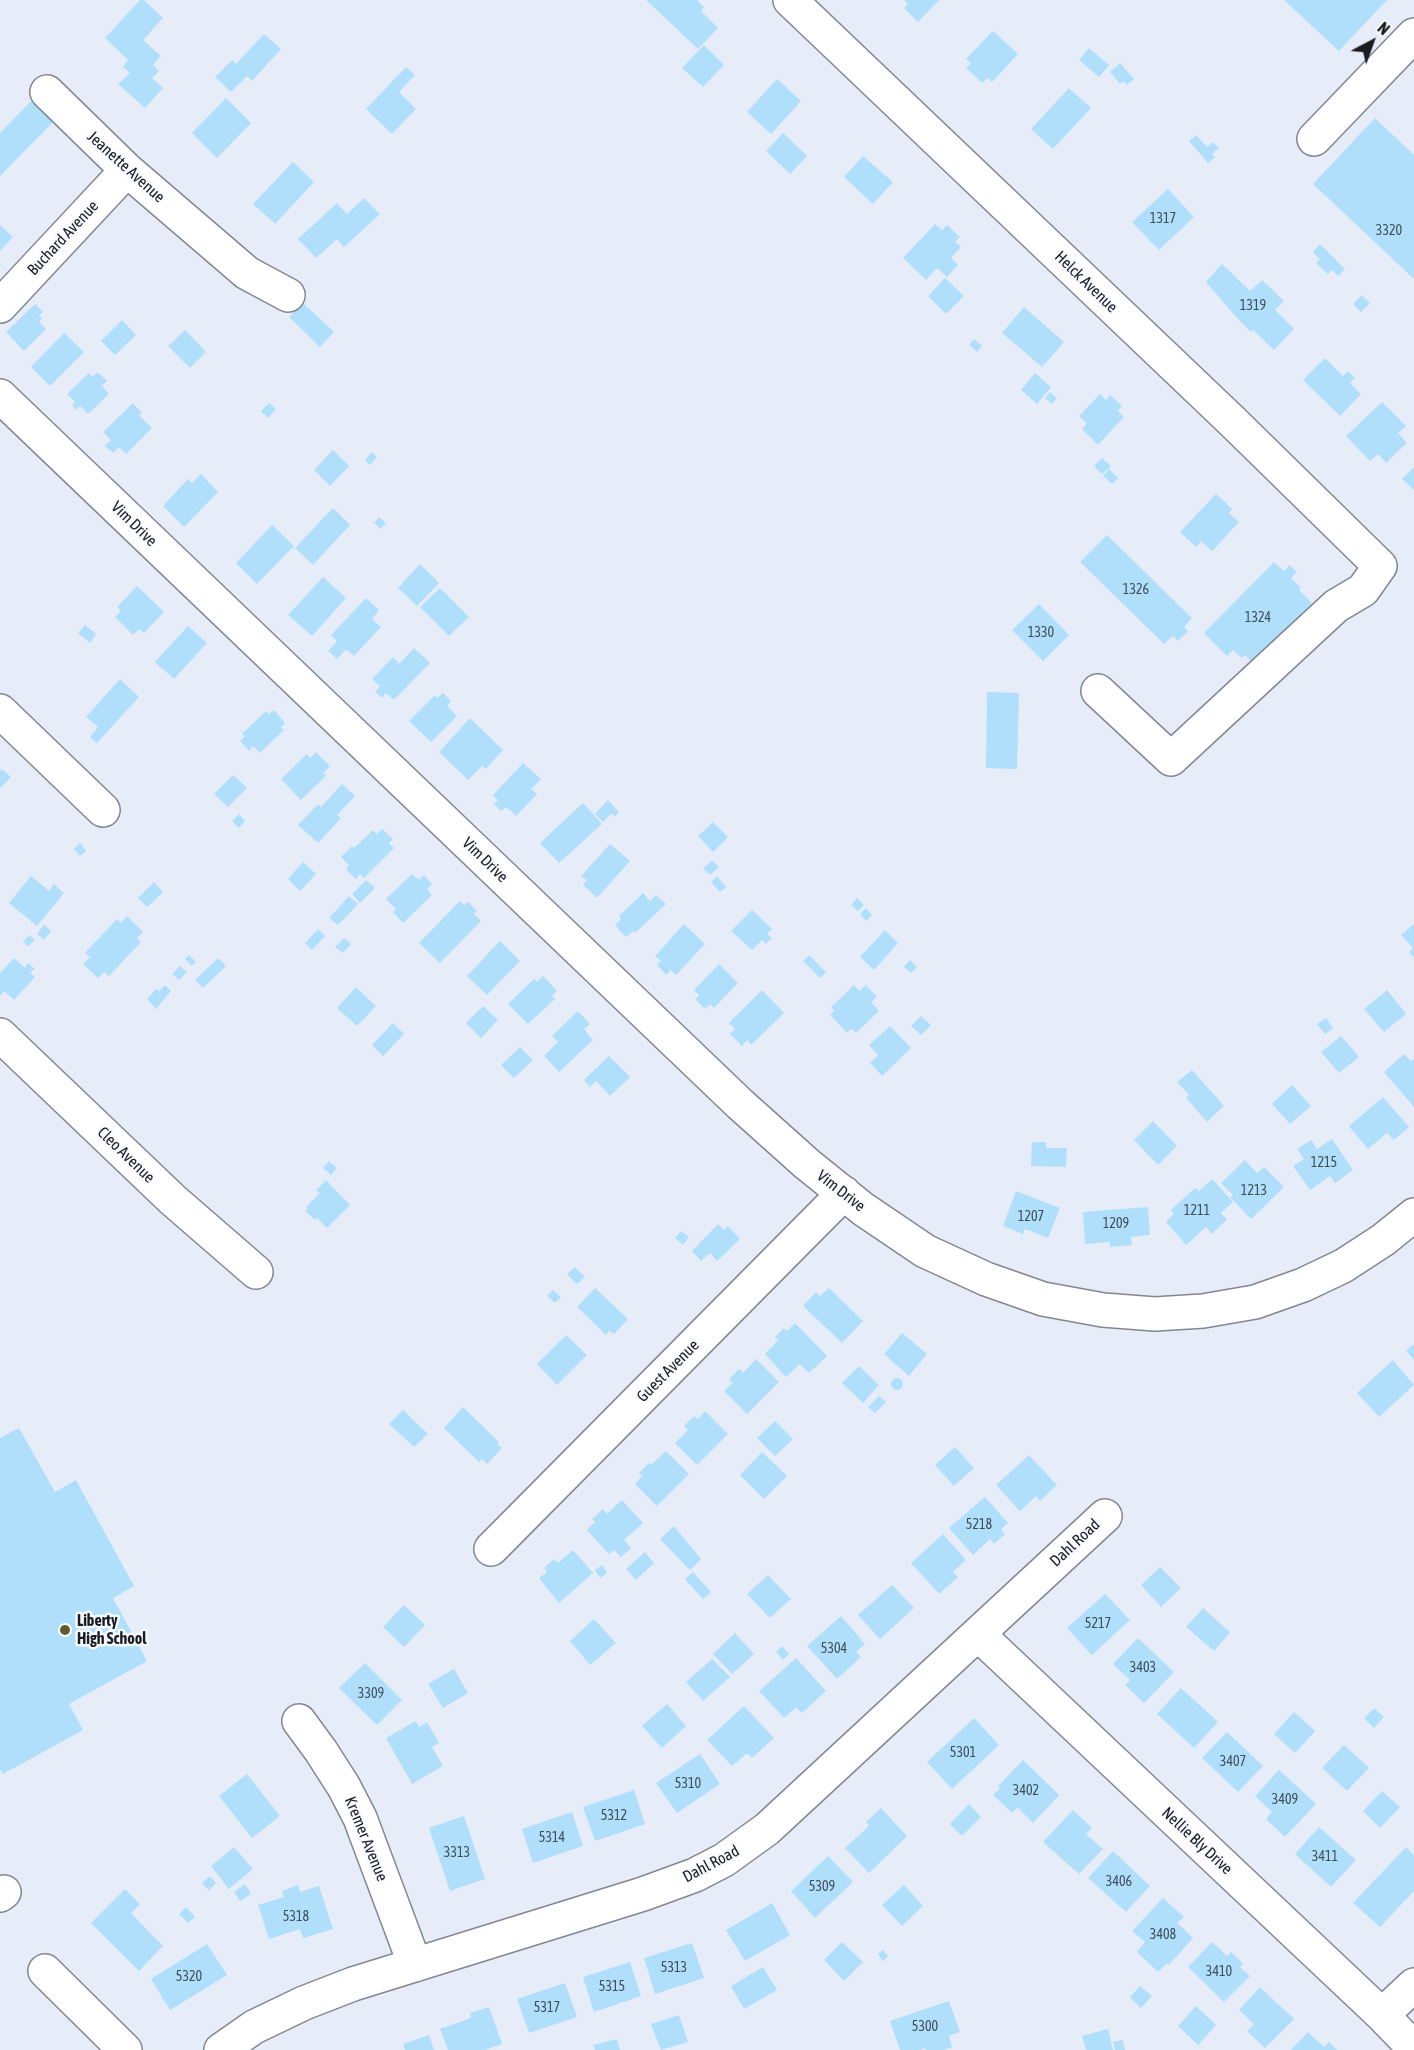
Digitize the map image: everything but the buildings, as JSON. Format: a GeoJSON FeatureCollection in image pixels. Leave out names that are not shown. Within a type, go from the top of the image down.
{"type":"FeatureCollection","features":[{"type":"Feature","properties":{"kind":"street","name":"Helck Avenue"},"geometry":{"type":"LineString","coordinates":[[790,0],[1232,421],[1380,566],[1363,590],[1336,606],[1171,759],[1098,691]]}},
{"type":"Feature","properties":{"kind":"street"},"geometry":{"type":"LineString","coordinates":[[1314,139],[1414,35]]}},
{"type":"Feature","properties":{"kind":"street","name":"Jeanette Avenue"},"geometry":{"type":"LineString","coordinates":[[47,92],[127,170],[247,273],[288,295]]}},
{"type":"Feature","properties":{"kind":"street","name":"Buchard Avenue"},"geometry":{"type":"LineString","coordinates":[[0,306],[127,170]]}},
{"type":"Feature","properties":{"kind":"street","name":"Vim Drive"},"geometry":{"type":"LineString","coordinates":[[0,396],[740,1104],[807,1164],[863,1209],[925,1251],[986,1279],[1043,1299],[1103,1310],[1155,1314],[1203,1311],[1255,1302],[1303,1286],[1343,1266],[1383,1240],[1414,1215]]}},
{"type":"Feature","properties":{"kind":"street"},"geometry":{"type":"LineString","coordinates":[[0,711],[103,810]]}},
{"type":"Feature","properties":{"kind":"street","name":"Cleo Avenue"},"geometry":{"type":"LineString","coordinates":[[0,1035],[173,1200],[256,1272]]}},
{"type":"Feature","properties":{"kind":"street","name":"Guest Avenue"},"geometry":{"type":"LineString","coordinates":[[491,1549],[844,1193]]}},
{"type":"Feature","properties":{"kind":"street","name":"Dahl Road"},"geometry":{"type":"LineString","coordinates":[[221,2050],[254,2027],[304,2003],[353,1984],[643,1894],[695,1875],[724,1860],[767,1829],[1105,1516]]}},
{"type":"Feature","properties":{"kind":"street","name":"Nellie Bly Drive"},"geometry":{"type":"LineString","coordinates":[[978,1634],[1382,2015],[1414,2048]]}},
{"type":"Feature","properties":{"kind":"street","name":"Kremer Avenue"},"geometry":{"type":"LineString","coordinates":[[298,1721],[327,1760],[360,1818],[415,1965]]}},
{"type":"Feature","properties":{"kind":"street"},"geometry":{"type":"LineString","coordinates":[[45,1971],[125,2050]]}},
{"type":"Feature","properties":{"kind":"street"},"geometry":{"type":"LineString","coordinates":[[1382,2015],[1414,1985]]}},
{"type":"Feature","properties":{"kind":"place","name":"Liberty High School"},"geometry":{"type":"Point","coordinates":[65,1630]}}]}
